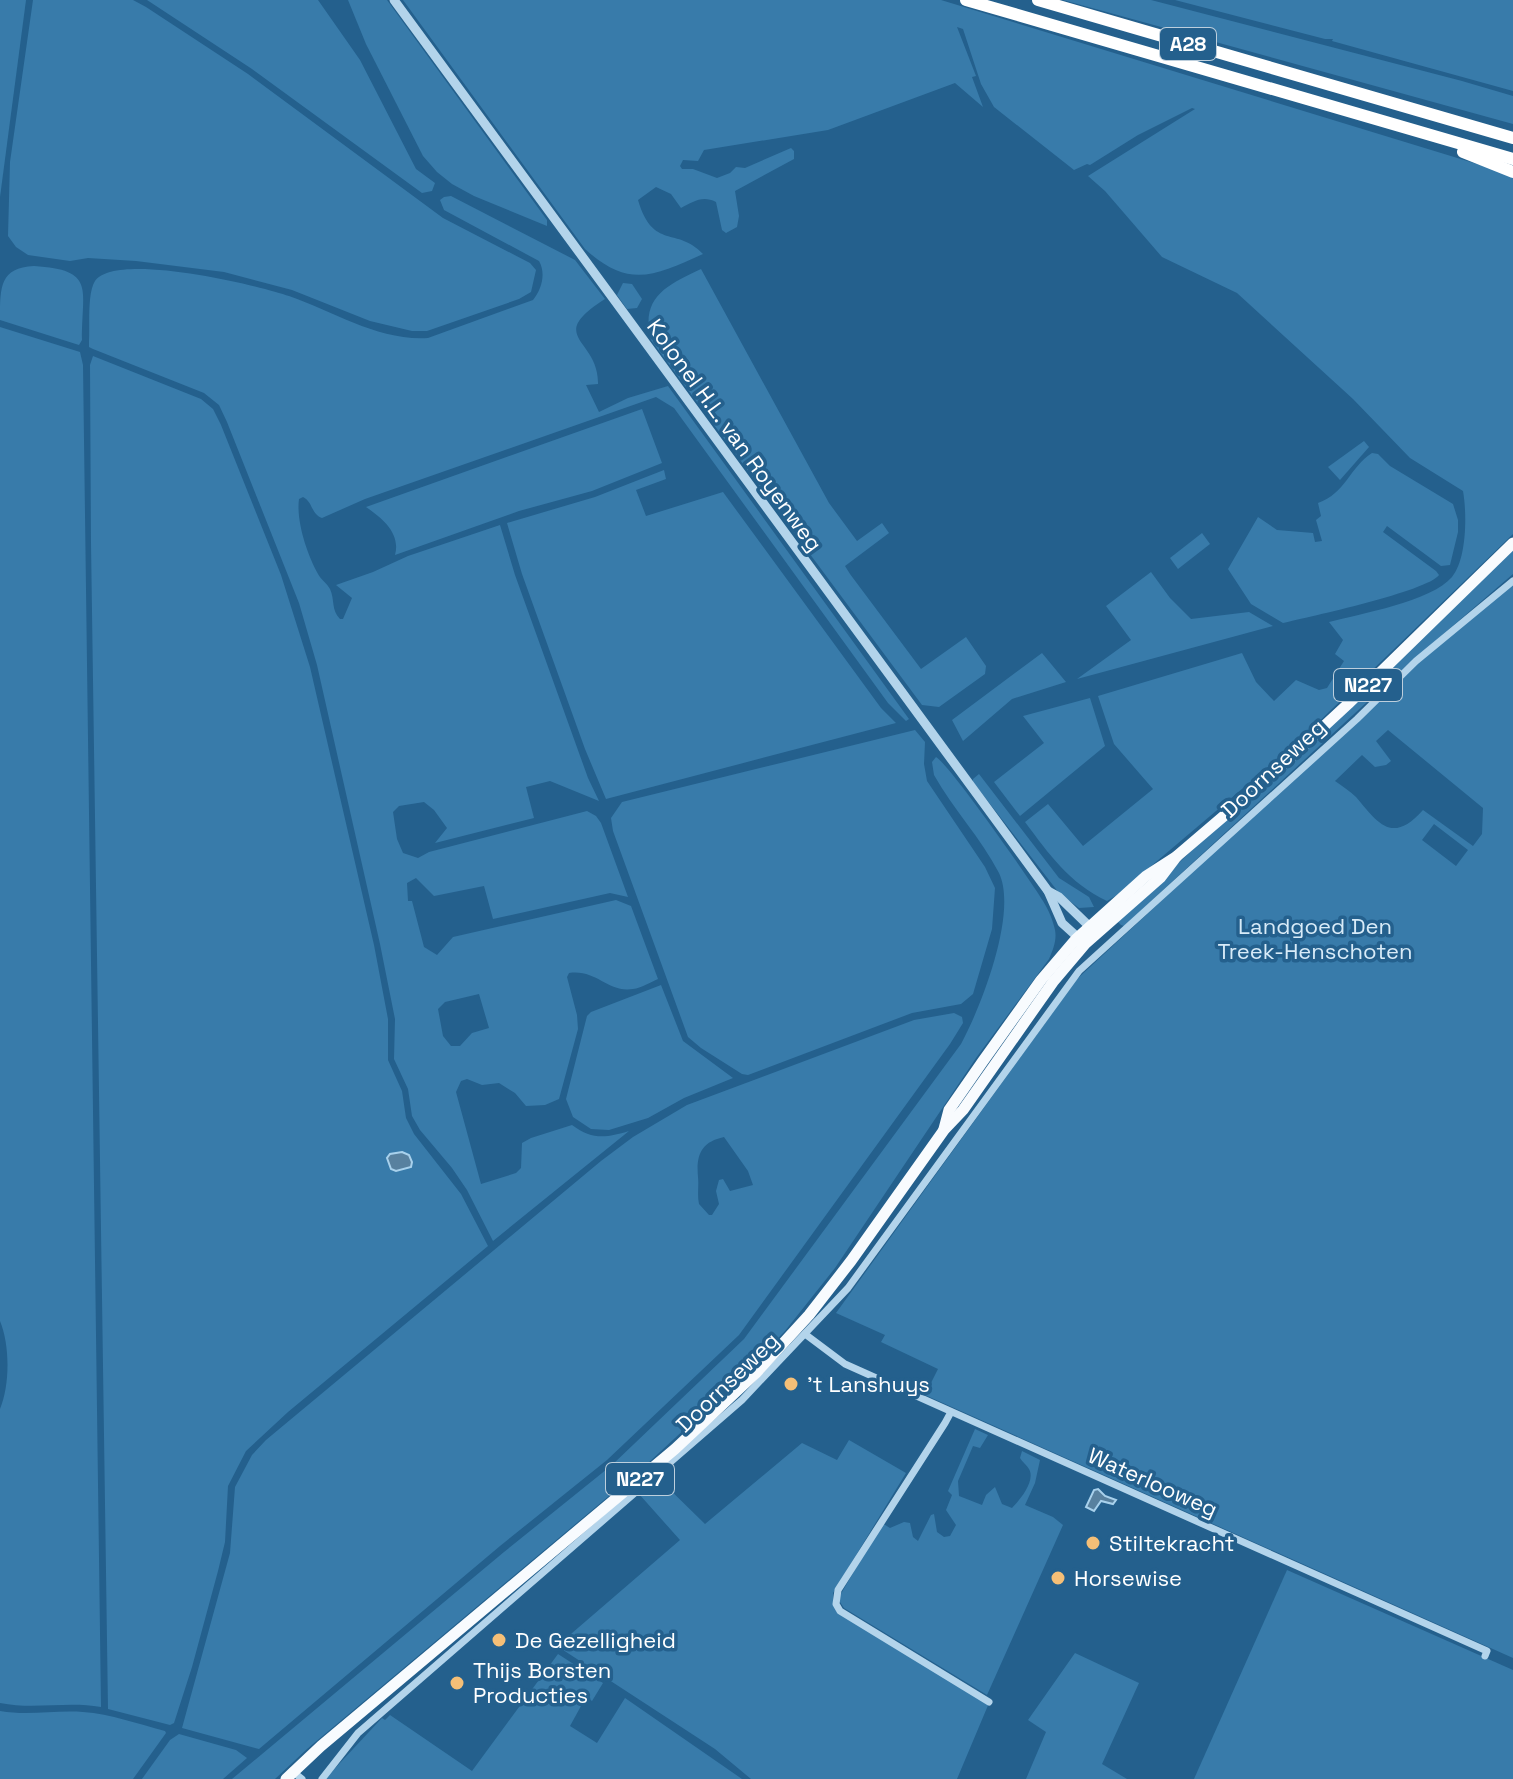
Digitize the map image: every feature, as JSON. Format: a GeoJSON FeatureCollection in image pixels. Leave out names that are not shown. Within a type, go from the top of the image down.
{"type":"FeatureCollection","features":[{"type":"Feature","properties":{"kind":"highway","name":"A28"},"geometry":{"type":"LineString","coordinates":[[966,0],[1513,159]]}},
{"type":"Feature","properties":{"kind":"highway","name":"A28"},"geometry":{"type":"LineString","coordinates":[[1038,0],[1513,138]]}},
{"type":"Feature","properties":{"kind":"highway","name":"A28"},"geometry":{"type":"LineString","coordinates":[[1393,125],[1513,172]]}},
{"type":"Feature","properties":{"kind":"main road","name":"Doornseweg"},"geometry":{"type":"LineString","coordinates":[[293,1776],[675,1449],[756,1373],[809,1315],[851,1261],[944,1130],[963,1110],[1089,926],[1146,876],[1177,856],[1313,737],[1513,543]]}},
{"type":"Feature","properties":{"kind":"main road","name":"Doornseweg"},"geometry":{"type":"LineString","coordinates":[[1081,941],[1161,877],[1177,856]]}},
{"type":"Feature","properties":{"kind":"street","name":"Kolonel H.L. van Royenweg"},"geometry":{"type":"LineString","coordinates":[[394,0],[1048,891],[1051,904],[1062,923],[1081,941]]}},
{"type":"Feature","properties":{"kind":"street","name":"Doornseweg"},"geometry":{"type":"LineString","coordinates":[[322,1779],[367,1725],[742,1400],[830,1309],[871,1258],[1061,994],[1096,954],[1276,793],[1416,661],[1513,581]]}},
{"type":"Feature","properties":{"kind":"street","name":"Kolonel H.L. van Royenweg"},"geometry":{"type":"LineString","coordinates":[[1048,891],[1059,897],[1089,926]]}},
{"type":"Feature","properties":{"kind":"street"},"geometry":{"type":"LineString","coordinates":[[1081,941],[1096,954]]}},
{"type":"Feature","properties":{"kind":"street","name":"Waterlooweg"},"geometry":{"type":"LineString","coordinates":[[805,1334],[838,1360],[1487,1651],[1485,1656]]}},
{"type":"Feature","properties":{"kind":"street"},"geometry":{"type":"LineString","coordinates":[[951,1412],[838,1590],[836,1604],[840,1611],[989,1702]]}},
{"type":"Feature","properties":{"kind":"green space"},"geometry":{"type":"Polygon","coordinates":[[[0,0],[26,0],[0,197],[0,0]]]}},
{"type":"Feature","properties":{"kind":"green space"},"geometry":{"type":"Polygon","coordinates":[[[33,0],[133,0],[146,7],[248,74],[443,218],[530,263],[536,270],[531,292],[427,331],[412,331],[370,321],[292,290],[224,272],[136,261],[88,258],[70,261],[28,255],[16,247],[8,236],[10,162],[33,0]]]}},
{"type":"Feature","properties":{"kind":"green space"},"geometry":{"type":"Polygon","coordinates":[[[147,0],[318,0],[360,60],[416,169],[435,183],[432,191],[422,193],[252,69],[147,0]]]}},
{"type":"Feature","properties":{"kind":"green space"},"geometry":{"type":"Polygon","coordinates":[[[348,0],[387,0],[547,220],[547,226],[474,196],[437,172],[423,156],[366,44],[348,0]]]}},
{"type":"Feature","properties":{"kind":"green space"},"geometry":{"type":"Polygon","coordinates":[[[403,0],[941,0],[1513,175],[1513,534],[1302,738],[1107,901],[1071,877],[1025,822],[1048,804],[1083,846],[1153,789],[1114,744],[1098,696],[1242,653],[1256,682],[1274,701],[1296,680],[1319,690],[1327,688],[1344,661],[1335,654],[1343,640],[1329,622],[1395,606],[1442,585],[1457,569],[1465,536],[1463,491],[1410,458],[1353,399],[1237,293],[1162,257],[1105,191],[1088,176],[1195,109],[1138,135],[1090,165],[1074,170],[994,107],[981,84],[963,29],[957,27],[976,76],[972,77],[983,107],[955,83],[828,130],[704,150],[698,161],[683,160],[682,169],[693,169],[717,178],[736,167],[745,168],[791,148],[794,159],[735,191],[739,216],[737,227],[726,233],[722,230],[716,202],[702,199],[681,208],[671,194],[656,187],[638,200],[651,226],[666,236],[684,241],[703,254],[656,273],[629,274],[615,270],[585,249],[403,0]]]}},
{"type":"Feature","properties":{"kind":"green space"},"geometry":{"type":"Polygon","coordinates":[[[1063,0],[1151,0],[1462,81],[1513,96],[1513,124],[1063,0]]]}},
{"type":"Feature","properties":{"kind":"green space"},"geometry":{"type":"Polygon","coordinates":[[[1175,0],[1513,0],[1513,91],[1333,39],[1175,0]]]}},
{"type":"Feature","properties":{"kind":"green space"},"geometry":{"type":"Polygon","coordinates":[[[451,196],[575,260],[605,299],[587,312],[578,322],[576,331],[596,369],[598,384],[586,385],[599,412],[628,398],[668,386],[909,719],[906,721],[888,703],[674,408],[656,397],[365,499],[322,518],[306,499],[299,499],[299,517],[306,547],[318,574],[330,589],[335,612],[340,619],[343,619],[352,598],[336,585],[408,556],[500,525],[515,575],[599,801],[550,781],[526,787],[534,818],[435,843],[447,828],[434,810],[424,802],[399,806],[393,812],[397,839],[403,853],[418,858],[429,852],[587,811],[601,823],[628,897],[610,893],[493,919],[484,886],[434,896],[416,878],[407,883],[408,901],[412,901],[424,947],[437,955],[453,937],[616,900],[631,906],[658,979],[633,989],[624,989],[587,974],[569,973],[567,977],[578,1029],[559,1099],[545,1105],[526,1106],[515,1093],[499,1083],[482,1085],[467,1079],[461,1081],[456,1092],[481,1184],[516,1173],[521,1168],[522,1143],[531,1138],[572,1125],[599,1136],[629,1131],[493,1241],[467,1190],[412,1116],[408,1089],[394,1059],[395,1019],[317,665],[299,603],[227,422],[219,405],[204,393],[89,347],[92,286],[108,273],[129,269],[188,273],[248,285],[289,296],[374,330],[410,338],[428,338],[533,300],[542,281],[539,261],[444,210],[440,200],[451,196]],[[479,994],[445,1002],[438,1009],[443,1036],[451,1046],[460,1046],[472,1033],[489,1028],[479,994]]]}},
{"type":"Feature","properties":{"kind":"green space"},"geometry":{"type":"Polygon","coordinates":[[[34,266],[68,272],[81,285],[82,340],[79,345],[0,320],[4,281],[14,270],[34,266]]]}},
{"type":"Feature","properties":{"kind":"green space"},"geometry":{"type":"Polygon","coordinates":[[[701,269],[829,503],[857,541],[882,523],[889,533],[845,566],[850,574],[921,669],[966,637],[986,666],[985,674],[939,707],[922,705],[651,340],[649,313],[659,294],[701,269]]]}},
{"type":"Feature","properties":{"kind":"green space"},"geometry":{"type":"Polygon","coordinates":[[[623,283],[632,284],[642,299],[637,308],[627,309],[617,295],[623,283]]]}},
{"type":"Feature","properties":{"kind":"green space"},"geometry":{"type":"Polygon","coordinates":[[[0,327],[80,352],[83,365],[101,1707],[0,1703],[0,1409],[8,1365],[0,1321],[0,327]]]}},
{"type":"Feature","properties":{"kind":"green space"},"geometry":{"type":"Polygon","coordinates":[[[93,356],[201,399],[213,409],[221,425],[281,575],[310,667],[374,945],[388,1019],[388,1060],[402,1091],[406,1118],[414,1134],[461,1194],[488,1246],[288,1412],[246,1451],[228,1486],[225,1542],[218,1571],[192,1667],[174,1723],[170,1725],[108,1709],[91,543],[90,365],[93,356]]]}},
{"type":"Feature","properties":{"kind":"green space"},"geometry":{"type":"Polygon","coordinates":[[[642,409],[662,463],[592,491],[519,511],[395,555],[393,533],[384,521],[366,507],[642,409]]]}},
{"type":"Feature","properties":{"kind":"green space"},"geometry":{"type":"Polygon","coordinates":[[[1364,441],[1369,447],[1340,480],[1328,467],[1364,441]]]}},
{"type":"Feature","properties":{"kind":"green space"},"geometry":{"type":"Polygon","coordinates":[[[1372,453],[1453,504],[1458,532],[1450,565],[1441,566],[1387,526],[1383,532],[1439,575],[1392,596],[1283,623],[1251,604],[1228,569],[1258,517],[1277,530],[1313,533],[1315,542],[1322,541],[1316,520],[1321,516],[1318,503],[1335,493],[1372,453]]]}},
{"type":"Feature","properties":{"kind":"green space"},"geometry":{"type":"Polygon","coordinates":[[[664,470],[666,479],[636,490],[646,516],[723,492],[881,708],[896,723],[606,799],[522,574],[507,523],[595,497],[664,470]]]}},
{"type":"Feature","properties":{"kind":"green space"},"geometry":{"type":"Polygon","coordinates":[[[1202,533],[1210,544],[1178,569],[1170,558],[1202,533]]]}},
{"type":"Feature","properties":{"kind":"green space"},"geometry":{"type":"Polygon","coordinates":[[[1513,548],[1513,574],[1405,667],[1124,926],[1117,921],[1513,548]]]}},
{"type":"Feature","properties":{"kind":"green space"},"geometry":{"type":"Polygon","coordinates":[[[1151,572],[1191,619],[1249,612],[1273,626],[1077,679],[1131,640],[1106,606],[1151,572]]]}},
{"type":"Feature","properties":{"kind":"green space","name":"Landgoed Den Treek-Henschoten"},"geometry":{"type":"Polygon","coordinates":[[[1513,584],[1513,1658],[925,1395],[938,1369],[881,1342],[885,1335],[836,1313],[1076,980],[1435,647],[1513,584]],[[1388,730],[1376,741],[1391,761],[1375,767],[1362,755],[1335,781],[1386,826],[1403,826],[1423,810],[1473,846],[1482,834],[1483,808],[1388,730]],[[1434,824],[1422,840],[1456,866],[1468,850],[1434,824]]]}},
{"type":"Feature","properties":{"kind":"green space"},"geometry":{"type":"Polygon","coordinates":[[[1042,653],[1066,682],[1012,699],[963,741],[952,720],[1042,653]]]}},
{"type":"Feature","properties":{"kind":"green space"},"geometry":{"type":"Polygon","coordinates":[[[1090,698],[1105,746],[1020,816],[994,782],[1044,743],[1023,716],[1090,698]]]}},
{"type":"Feature","properties":{"kind":"green space"},"geometry":{"type":"Polygon","coordinates":[[[915,730],[925,742],[927,781],[985,867],[995,888],[992,929],[973,994],[961,1004],[912,1013],[748,1075],[742,1074],[688,1037],[613,831],[611,818],[622,802],[915,730]]]}},
{"type":"Feature","properties":{"kind":"green space"},"geometry":{"type":"Polygon","coordinates":[[[936,757],[972,800],[1045,904],[1055,934],[1049,959],[976,1058],[835,1268],[785,1331],[731,1386],[647,1464],[275,1779],[232,1779],[612,1465],[744,1339],[961,1044],[995,960],[1001,935],[1004,890],[992,860],[934,775],[932,762],[936,757]]]}},
{"type":"Feature","properties":{"kind":"green space"},"geometry":{"type":"Polygon","coordinates":[[[979,774],[1059,878],[1089,897],[1094,907],[1079,908],[1059,893],[973,782],[979,774]]]}},
{"type":"Feature","properties":{"kind":"green space"},"geometry":{"type":"Polygon","coordinates":[[[661,985],[683,1041],[733,1078],[684,1098],[648,1118],[609,1130],[591,1129],[573,1117],[566,1099],[587,1016],[661,985]]]}},
{"type":"Feature","properties":{"kind":"green space"},"geometry":{"type":"Polygon","coordinates":[[[954,1013],[962,1017],[963,1023],[739,1335],[607,1460],[259,1749],[182,1728],[230,1553],[235,1487],[252,1455],[266,1440],[633,1137],[687,1105],[914,1020],[954,1013]],[[724,1137],[710,1142],[699,1156],[699,1204],[712,1215],[719,1204],[716,1191],[719,1180],[723,1179],[730,1191],[753,1185],[748,1171],[724,1137]]]}},
{"type":"Feature","properties":{"kind":"green space"},"geometry":{"type":"Polygon","coordinates":[[[975,1429],[988,1435],[980,1448],[973,1446],[958,1481],[959,1496],[982,1505],[986,1495],[995,1487],[1002,1504],[1012,1508],[1026,1490],[1031,1474],[1020,1458],[1022,1451],[1040,1460],[1035,1483],[1025,1505],[1053,1517],[1063,1525],[987,1695],[844,1608],[838,1599],[882,1523],[890,1528],[904,1522],[910,1523],[913,1537],[918,1541],[934,1514],[937,1532],[944,1537],[950,1536],[956,1525],[946,1510],[952,1495],[948,1491],[975,1429]]]}},
{"type":"Feature","properties":{"kind":"green space"},"geometry":{"type":"Polygon","coordinates":[[[849,1440],[906,1473],[833,1593],[833,1605],[989,1703],[957,1779],[751,1779],[715,1749],[557,1646],[680,1540],[639,1494],[651,1484],[657,1473],[659,1479],[705,1524],[802,1443],[837,1460],[849,1440]]]}},
{"type":"Feature","properties":{"kind":"green space"},"geometry":{"type":"Polygon","coordinates":[[[1287,1570],[1513,1670],[1513,1779],[1194,1779],[1287,1570]]]}},
{"type":"Feature","properties":{"kind":"green space"},"geometry":{"type":"Polygon","coordinates":[[[1075,1653],[1139,1683],[1102,1764],[1127,1779],[1026,1779],[1046,1732],[1028,1720],[1075,1653]]]}},
{"type":"Feature","properties":{"kind":"green space"},"geometry":{"type":"Polygon","coordinates":[[[558,1654],[603,1683],[592,1701],[589,1699],[581,1706],[570,1726],[597,1743],[625,1698],[742,1779],[325,1779],[382,1718],[385,1720],[390,1715],[472,1771],[558,1654]]]}},
{"type":"Feature","properties":{"kind":"green space"},"geometry":{"type":"Polygon","coordinates":[[[0,1711],[93,1713],[166,1733],[133,1779],[0,1779],[0,1711]]]}},
{"type":"Feature","properties":{"kind":"green space"},"geometry":{"type":"Polygon","coordinates":[[[179,1734],[236,1750],[247,1758],[223,1779],[142,1779],[170,1740],[179,1734]]]}},
{"type":"Feature","properties":{"kind":"shaded area"},"geometry":{"type":"Polygon","coordinates":[[[402,1152],[409,1155],[411,1167],[396,1171],[391,1169],[387,1158],[390,1154],[402,1152]]]}},
{"type":"Feature","properties":{"kind":"shaded area"},"geometry":{"type":"Polygon","coordinates":[[[1098,1489],[1116,1500],[1113,1504],[1101,1501],[1094,1511],[1086,1507],[1094,1490],[1098,1489]]]}},
{"type":"Feature","properties":{"kind":"place","name":"'t Lanshuys"},"geometry":{"type":"Point","coordinates":[791,1384]}},
{"type":"Feature","properties":{"kind":"place","name":"Stiltekracht"},"geometry":{"type":"Point","coordinates":[1093,1543]}},
{"type":"Feature","properties":{"kind":"place","name":"Horsewise"},"geometry":{"type":"Point","coordinates":[1058,1578]}},
{"type":"Feature","properties":{"kind":"place","name":"De Gezelligheid"},"geometry":{"type":"Point","coordinates":[499,1640]}},
{"type":"Feature","properties":{"kind":"place","name":"Thijs Borsten Producties"},"geometry":{"type":"Point","coordinates":[457,1683]}}]}
